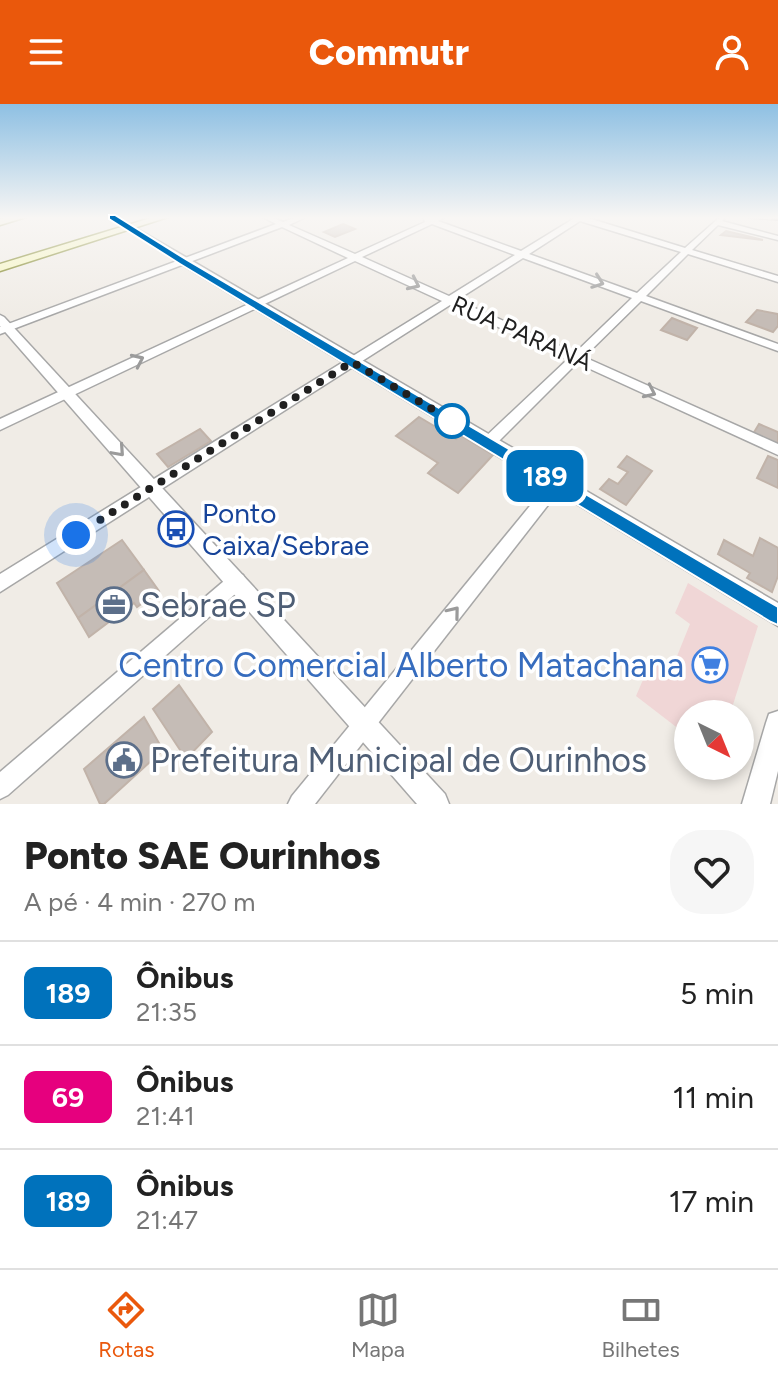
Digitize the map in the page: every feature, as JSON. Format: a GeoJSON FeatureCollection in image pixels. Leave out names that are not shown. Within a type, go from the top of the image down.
{"type":"FeatureCollection","features":[{"type":"Feature","properties":{"kind":"main road"},"geometry":{"type":"LineString","coordinates":[[0,268],[58,250]]}},
{"type":"Feature","properties":{"kind":"street"},"geometry":{"type":"LineString","coordinates":[[165,250],[778,615]]}},
{"type":"Feature","properties":{"kind":"street"},"geometry":{"type":"LineString","coordinates":[[216,250],[3,326],[237,581],[435,804]]}},
{"type":"Feature","properties":{"kind":"street","name":"RUA PARANÁ"},"geometry":{"type":"LineString","coordinates":[[339,250],[778,450]]}},
{"type":"Feature","properties":{"kind":"street"},"geometry":{"type":"LineString","coordinates":[[0,425],[371,250]]}},
{"type":"Feature","properties":{"kind":"street"},"geometry":{"type":"LineString","coordinates":[[510,250],[778,348]]}},
{"type":"Feature","properties":{"kind":"street"},"geometry":{"type":"LineString","coordinates":[[0,584],[531,250]]}},
{"type":"Feature","properties":{"kind":"street"},"geometry":{"type":"LineString","coordinates":[[680,250],[778,279]]}},
{"type":"Feature","properties":{"kind":"street"},"geometry":{"type":"LineString","coordinates":[[488,443],[689,250]]}},
{"type":"Feature","properties":{"kind":"street"},"geometry":{"type":"LineString","coordinates":[[300,804],[557,483]]}},
{"type":"Feature","properties":{"kind":"street"},"geometry":{"type":"LineString","coordinates":[[0,787],[237,581]]}},
{"type":"Feature","properties":{"kind":"street"},"geometry":{"type":"LineString","coordinates":[[756,804],[778,723]]}},
{"type":"Feature","properties":{"kind":"shaded area","name":"Centro Comercial Alberto Matachana"},"geometry":{"type":"Polygon","coordinates":[[[688,583],[758,626],[734,700],[674,700],[674,725],[636,696],[652,659],[671,671],[690,624],[675,613],[688,583]]]}},
{"type":"Feature","properties":{"kind":"building"},"geometry":{"type":"Polygon","coordinates":[[[757,310],[778,314],[778,326],[773,332],[746,322],[757,310]]]}},
{"type":"Feature","properties":{"kind":"building"},"geometry":{"type":"Polygon","coordinates":[[[672,318],[697,328],[687,340],[661,330],[672,318]]]}},
{"type":"Feature","properties":{"kind":"building"},"geometry":{"type":"Polygon","coordinates":[[[419,417],[456,439],[460,435],[493,455],[458,493],[428,473],[438,463],[396,436],[419,417]]]}},
{"type":"Feature","properties":{"kind":"building"},"geometry":{"type":"Polygon","coordinates":[[[759,424],[778,432],[778,445],[753,434],[759,424]]]}},
{"type":"Feature","properties":{"kind":"building"},"geometry":{"type":"Polygon","coordinates":[[[200,429],[211,441],[168,467],[157,454],[200,429]]]}},
{"type":"Feature","properties":{"kind":"building"},"geometry":{"type":"Polygon","coordinates":[[[627,456],[652,471],[626,505],[600,489],[609,479],[618,484],[628,472],[618,467],[627,456]]]}},
{"type":"Feature","properties":{"kind":"building"},"geometry":{"type":"Polygon","coordinates":[[[768,456],[778,460],[778,488],[757,478],[768,456]]]}},
{"type":"Feature","properties":{"kind":"building"},"geometry":{"type":"Polygon","coordinates":[[[760,538],[778,548],[778,576],[772,592],[747,578],[750,573],[718,554],[724,540],[753,556],[760,538]]]}},
{"type":"Feature","properties":{"kind":"building"},"geometry":{"type":"Polygon","coordinates":[[[122,540],[144,570],[78,618],[57,583],[122,540]]]}},
{"type":"Feature","properties":{"kind":"building","name":"Sebrae SP"},"geometry":{"type":"Polygon","coordinates":[[[144,570],[159,591],[137,607],[134,603],[89,637],[78,618],[144,570]]]}},
{"type":"Feature","properties":{"kind":"building"},"geometry":{"type":"Polygon","coordinates":[[[179,685],[212,732],[186,759],[153,709],[179,685]]]}},
{"type":"Feature","properties":{"kind":"building","name":"Prefeitura Municipal de Ourinhos"},"geometry":{"type":"Polygon","coordinates":[[[144,717],[163,750],[104,804],[100,804],[84,769],[144,717]]]}},
{"type":"Feature","properties":{"kind":"bus line","name":"189"},"geometry":{"type":"LineString","coordinates":[[164,250],[778,615]]}},
{"type":"Feature","properties":{"kind":"place","name":"Ponto Caixa/Sebrae"},"geometry":{"type":"Point","coordinates":[176,529]}},
{"type":"Feature","properties":{"kind":"place","name":"Sebrae SP"},"geometry":{"type":"Point","coordinates":[114,605]}},
{"type":"Feature","properties":{"kind":"place","name":"Centro Comercial Alberto Matachana"},"geometry":{"type":"Point","coordinates":[710,665]}},
{"type":"Feature","properties":{"kind":"place","name":"Prefeitura Municipal de Ourinhos"},"geometry":{"type":"Point","coordinates":[124,760]}},
{"type":"Feature","properties":{"kind":"route"},"geometry":{"type":"LineString","coordinates":[[76,535],[352,362],[461,426],[452,421]]}}]}
